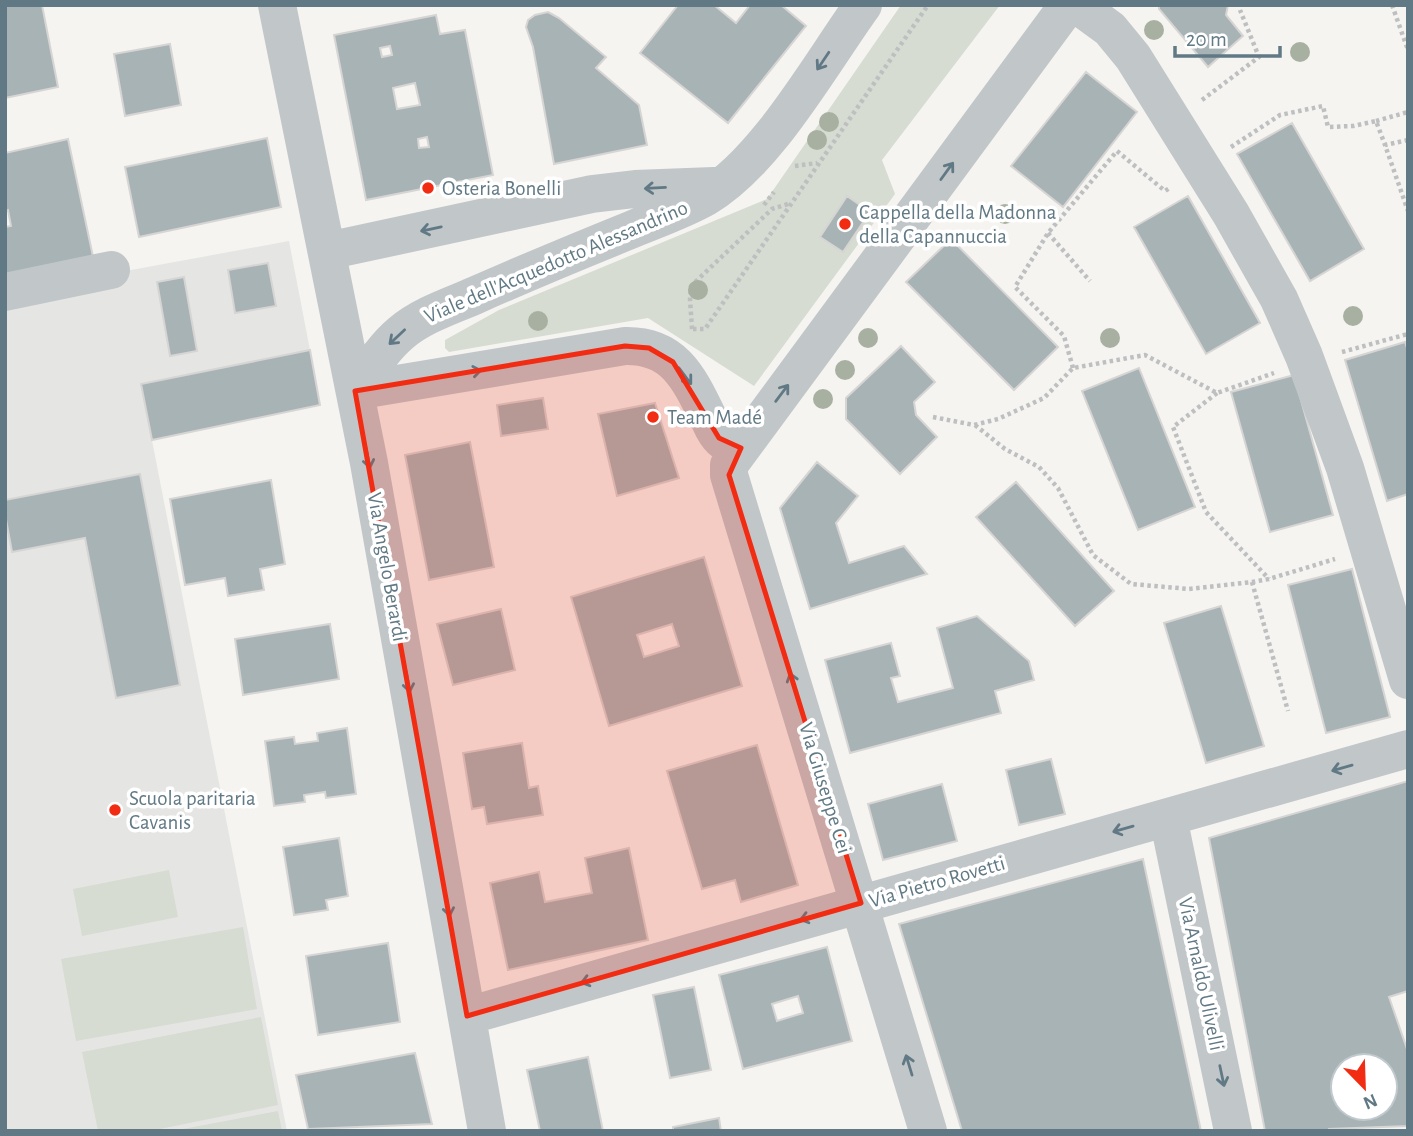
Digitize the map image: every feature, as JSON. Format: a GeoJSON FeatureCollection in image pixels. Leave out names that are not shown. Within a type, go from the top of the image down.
{"type":"FeatureCollection","features":[{"type":"Feature","properties":{"kind":"street","name":"Via Angelo Berardi"},"geometry":{"type":"LineString","coordinates":[[277,5],[355,391],[487,1131]]}},
{"type":"Feature","properties":{"kind":"street","name":"Viale dell'Acquedotto Alessandrino"},"geometry":{"type":"LineString","coordinates":[[355,391],[386,348],[420,320],[666,216],[706,197],[723,185],[748,163],[789,112],[863,5]]}},
{"type":"Feature","properties":{"kind":"street"},"geometry":{"type":"LineString","coordinates":[[355,391],[625,346],[642,347],[662,353],[673,362],[694,388],[719,438],[741,447],[1068,5]]}},
{"type":"Feature","properties":{"kind":"street"},"geometry":{"type":"LineString","coordinates":[[1076,5],[1102,22],[1127,48],[1202,166],[1267,276],[1306,361],[1345,468],[1386,564],[1408,680]]}},
{"type":"Feature","properties":{"kind":"street","name":"Viale dell'Acquedotto Alessandrino"},"geometry":{"type":"LineString","coordinates":[[327,251],[592,194],[723,185]]}},
{"type":"Feature","properties":{"kind":"street"},"geometry":{"type":"LineString","coordinates":[[5,292],[111,270]]}},
{"type":"Feature","properties":{"kind":"street","name":"Via Giuseppe Cei"},"geometry":{"type":"LineString","coordinates":[[741,447],[729,465],[729,475],[928,1131]]}},
{"type":"Feature","properties":{"kind":"street","name":"Via Pietro Rovetti"},"geometry":{"type":"LineString","coordinates":[[467,1016],[1408,749]]}},
{"type":"Feature","properties":{"kind":"street","name":"Via Arnaldo Ulivelli"},"geometry":{"type":"LineString","coordinates":[[1168,817],[1233,1131]]}},
{"type":"Feature","properties":{"kind":"path"},"geometry":{"type":"LineString","coordinates":[[678,329],[705,329],[928,5]]}},
{"type":"Feature","properties":{"kind":"path"},"geometry":{"type":"LineString","coordinates":[[1392,5],[1408,50]]}},
{"type":"Feature","properties":{"kind":"path"},"geometry":{"type":"LineString","coordinates":[[1174,122],[1259,57],[1240,10]]}},
{"type":"Feature","properties":{"kind":"path"},"geometry":{"type":"LineString","coordinates":[[1073,368],[1064,336],[1014,287],[1048,233],[1117,150],[1165,191],[1280,115],[1323,106],[1328,127],[1353,126],[1408,112]]}},
{"type":"Feature","properties":{"kind":"path"},"geometry":{"type":"LineString","coordinates":[[1376,121],[1408,211]]}},
{"type":"Feature","properties":{"kind":"path"},"geometry":{"type":"LineString","coordinates":[[1385,145],[1408,140]]}},
{"type":"Feature","properties":{"kind":"path"},"geometry":{"type":"LineString","coordinates":[[787,176],[794,166],[818,163]]}},
{"type":"Feature","properties":{"kind":"path"},"geometry":{"type":"LineString","coordinates":[[764,205],[779,186]]}},
{"type":"Feature","properties":{"kind":"path"},"geometry":{"type":"LineString","coordinates":[[692,329],[691,286],[772,208],[791,203]]}},
{"type":"Feature","properties":{"kind":"path"},"geometry":{"type":"LineString","coordinates":[[1048,233],[1090,282]]}},
{"type":"Feature","properties":{"kind":"path"},"geometry":{"type":"LineString","coordinates":[[1269,579],[1206,512],[1173,427],[1217,393],[1306,361],[1408,334]]}},
{"type":"Feature","properties":{"kind":"path"},"geometry":{"type":"LineString","coordinates":[[933,417],[974,425],[998,419],[1044,398],[1073,368],[1146,355],[1217,393]]}},
{"type":"Feature","properties":{"kind":"path"},"geometry":{"type":"LineString","coordinates":[[974,425],[1005,449],[1039,467],[1058,488],[1093,555],[1131,584],[1189,589],[1386,564]]}},
{"type":"Feature","properties":{"kind":"path"},"geometry":{"type":"LineString","coordinates":[[1252,582],[1288,711]]}},
{"type":"Feature","properties":{"kind":"highlighted area"},"geometry":{"type":"Polygon","coordinates":[[[625,346],[649,348],[673,362],[719,438],[741,448],[729,475],[861,903],[467,1016],[355,391],[625,346]]]}},
{"type":"Feature","properties":{"kind":"shaded area"},"geometry":{"type":"Polygon","coordinates":[[[901,5],[1000,5],[882,160],[895,194],[754,386],[648,318],[449,352],[445,348],[445,340],[499,310],[767,199],[901,5]]]}},
{"type":"Feature","properties":{"kind":"shaded area","name":"Scuola paritaria Cavanis"},"geometry":{"type":"Polygon","coordinates":[[[289,241],[310,350],[141,384],[287,1131],[5,1131],[5,308],[120,272],[289,241]]]}},
{"type":"Feature","properties":{"kind":"shaded area"},"geometry":{"type":"Polygon","coordinates":[[[169,870],[178,917],[82,936],[73,889],[169,870]]]}},
{"type":"Feature","properties":{"kind":"shaded area"},"geometry":{"type":"Polygon","coordinates":[[[243,927],[257,1009],[76,1041],[61,959],[243,927]]]}},
{"type":"Feature","properties":{"kind":"shaded area"},"geometry":{"type":"Polygon","coordinates":[[[261,1017],[278,1105],[150,1131],[98,1131],[82,1052],[261,1017]]]}},
{"type":"Feature","properties":{"kind":"shaded area"},"geometry":{"type":"Polygon","coordinates":[[[278,1111],[282,1131],[172,1131],[278,1111]]]}},
{"type":"Feature","properties":{"kind":"building"},"geometry":{"type":"Polygon","coordinates":[[[5,5],[42,5],[58,87],[5,98],[5,5]]]}},
{"type":"Feature","properties":{"kind":"building"},"geometry":{"type":"Polygon","coordinates":[[[678,5],[714,5],[736,23],[750,5],[781,5],[806,26],[728,123],[640,53],[678,5]]]}},
{"type":"Feature","properties":{"kind":"building"},"geometry":{"type":"Polygon","coordinates":[[[1159,5],[1228,5],[1226,15],[1243,36],[1208,67],[1159,9],[1159,5]]]}},
{"type":"Feature","properties":{"kind":"building"},"geometry":{"type":"Polygon","coordinates":[[[548,12],[606,57],[596,68],[639,105],[647,145],[554,164],[533,47],[526,27],[528,20],[535,15],[548,12]]]}},
{"type":"Feature","properties":{"kind":"building"},"geometry":{"type":"Polygon","coordinates":[[[436,15],[440,34],[465,30],[493,175],[366,200],[334,35],[436,15]],[[390,46],[380,48],[382,57],[392,55],[390,46]],[[415,83],[393,88],[397,109],[420,105],[415,83]],[[427,137],[418,139],[419,148],[429,147],[427,137]]]}},
{"type":"Feature","properties":{"kind":"building"},"geometry":{"type":"Polygon","coordinates":[[[170,44],[181,105],[125,116],[114,54],[170,44]]]}},
{"type":"Feature","properties":{"kind":"building"},"geometry":{"type":"Polygon","coordinates":[[[1086,72],[1137,112],[1063,207],[1011,166],[1086,72]]]}},
{"type":"Feature","properties":{"kind":"building"},"geometry":{"type":"Polygon","coordinates":[[[1292,123],[1364,249],[1310,281],[1237,154],[1292,123]]]}},
{"type":"Feature","properties":{"kind":"building"},"geometry":{"type":"Polygon","coordinates":[[[267,138],[281,207],[139,237],[125,167],[267,138]]]}},
{"type":"Feature","properties":{"kind":"building"},"geometry":{"type":"Polygon","coordinates":[[[68,139],[95,266],[5,286],[5,227],[11,226],[8,210],[5,211],[5,153],[68,139]]]}},
{"type":"Feature","properties":{"kind":"building","name":"Cappella della Madonna della Capannuccia"},"geometry":{"type":"Polygon","coordinates":[[[847,196],[870,212],[843,252],[820,237],[847,196]]]}},
{"type":"Feature","properties":{"kind":"building"},"geometry":{"type":"Polygon","coordinates":[[[1188,196],[1260,323],[1206,354],[1134,227],[1188,196]]]}},
{"type":"Feature","properties":{"kind":"building"},"geometry":{"type":"Polygon","coordinates":[[[951,239],[1058,347],[1014,390],[906,282],[951,239]]]}},
{"type":"Feature","properties":{"kind":"building"},"geometry":{"type":"Polygon","coordinates":[[[268,263],[276,306],[235,313],[228,270],[268,263]]]}},
{"type":"Feature","properties":{"kind":"building"},"geometry":{"type":"Polygon","coordinates":[[[184,277],[197,351],[170,356],[157,282],[184,277]]]}},
{"type":"Feature","properties":{"kind":"building"},"geometry":{"type":"Polygon","coordinates":[[[1405,342],[1408,351],[1408,494],[1387,501],[1345,360],[1405,342]]]}},
{"type":"Feature","properties":{"kind":"building"},"geometry":{"type":"Polygon","coordinates":[[[901,346],[935,382],[914,402],[916,415],[937,437],[900,474],[846,419],[846,398],[901,346]]]}},
{"type":"Feature","properties":{"kind":"building"},"geometry":{"type":"Polygon","coordinates":[[[310,350],[320,405],[152,440],[141,384],[310,350]]]}},
{"type":"Feature","properties":{"kind":"building"},"geometry":{"type":"Polygon","coordinates":[[[1139,368],[1195,507],[1138,530],[1082,391],[1139,368]]]}},
{"type":"Feature","properties":{"kind":"building"},"geometry":{"type":"Polygon","coordinates":[[[1294,375],[1333,515],[1270,532],[1231,392],[1294,375]]]}},
{"type":"Feature","properties":{"kind":"building"},"geometry":{"type":"Polygon","coordinates":[[[543,398],[548,429],[501,436],[497,405],[543,398]]]}},
{"type":"Feature","properties":{"kind":"building"},"geometry":{"type":"Polygon","coordinates":[[[655,403],[679,478],[617,496],[598,414],[655,403]]]}},
{"type":"Feature","properties":{"kind":"building"},"geometry":{"type":"Polygon","coordinates":[[[470,442],[494,567],[429,580],[405,455],[470,442]]]}},
{"type":"Feature","properties":{"kind":"building"},"geometry":{"type":"Polygon","coordinates":[[[817,462],[858,496],[836,523],[849,563],[904,546],[927,574],[810,609],[780,508],[817,462]]]}},
{"type":"Feature","properties":{"kind":"building"},"geometry":{"type":"Polygon","coordinates":[[[140,474],[180,685],[116,698],[85,538],[12,552],[5,500],[140,474]]]}},
{"type":"Feature","properties":{"kind":"building"},"geometry":{"type":"Polygon","coordinates":[[[271,480],[285,564],[260,569],[264,590],[228,596],[225,578],[185,585],[170,499],[271,480]]]}},
{"type":"Feature","properties":{"kind":"building"},"geometry":{"type":"Polygon","coordinates":[[[1016,482],[1114,591],[1075,626],[976,517],[1016,482]]]}},
{"type":"Feature","properties":{"kind":"building"},"geometry":{"type":"Polygon","coordinates":[[[704,557],[742,686],[609,726],[571,597],[704,557]],[[672,624],[637,635],[644,657],[679,646],[672,624]]]}},
{"type":"Feature","properties":{"kind":"building"},"geometry":{"type":"Polygon","coordinates":[[[1352,569],[1390,717],[1326,733],[1288,585],[1352,569]]]}},
{"type":"Feature","properties":{"kind":"building"},"geometry":{"type":"Polygon","coordinates":[[[1221,606],[1264,746],[1206,763],[1164,623],[1221,606]]]}},
{"type":"Feature","properties":{"kind":"building"},"geometry":{"type":"Polygon","coordinates":[[[501,609],[515,670],[453,685],[437,624],[501,609]]]}},
{"type":"Feature","properties":{"kind":"building"},"geometry":{"type":"Polygon","coordinates":[[[977,616],[1029,661],[1034,680],[995,691],[1001,713],[850,753],[825,660],[891,643],[900,676],[891,678],[898,702],[953,688],[937,628],[977,616]]]}},
{"type":"Feature","properties":{"kind":"building"},"geometry":{"type":"Polygon","coordinates":[[[330,624],[339,679],[243,695],[235,639],[330,624]]]}},
{"type":"Feature","properties":{"kind":"building"},"geometry":{"type":"Polygon","coordinates":[[[347,728],[356,794],[326,798],[325,792],[304,795],[305,802],[274,806],[265,741],[294,737],[295,744],[318,741],[317,733],[347,728]]]}},
{"type":"Feature","properties":{"kind":"building"},"geometry":{"type":"Polygon","coordinates":[[[522,743],[529,788],[538,786],[543,815],[487,824],[484,807],[472,809],[463,753],[522,743]]]}},
{"type":"Feature","properties":{"kind":"building"},"geometry":{"type":"Polygon","coordinates":[[[757,745],[798,885],[741,902],[735,880],[702,889],[667,771],[757,745]]]}},
{"type":"Feature","properties":{"kind":"building"},"geometry":{"type":"Polygon","coordinates":[[[1051,759],[1065,814],[1019,825],[1006,770],[1051,759]]]}},
{"type":"Feature","properties":{"kind":"building"},"geometry":{"type":"Polygon","coordinates":[[[1408,781],[1408,991],[1389,997],[1408,1052],[1408,1126],[1329,1131],[1265,1131],[1209,838],[1408,781]]]}},
{"type":"Feature","properties":{"kind":"building"},"geometry":{"type":"Polygon","coordinates":[[[942,784],[957,841],[883,860],[868,804],[942,784]]]}},
{"type":"Feature","properties":{"kind":"building"},"geometry":{"type":"Polygon","coordinates":[[[339,838],[348,896],[326,900],[328,910],[294,915],[283,847],[339,838]]]}},
{"type":"Feature","properties":{"kind":"building"},"geometry":{"type":"Polygon","coordinates":[[[629,848],[648,940],[508,970],[490,883],[539,872],[545,902],[592,893],[585,858],[629,848]]]}},
{"type":"Feature","properties":{"kind":"building"},"geometry":{"type":"Polygon","coordinates":[[[1143,859],[1201,1131],[962,1131],[899,924],[1143,859]]]}},
{"type":"Feature","properties":{"kind":"building"},"geometry":{"type":"Polygon","coordinates":[[[388,943],[400,1022],[318,1035],[306,956],[388,943]]]}},
{"type":"Feature","properties":{"kind":"building"},"geometry":{"type":"Polygon","coordinates":[[[827,947],[852,1041],[743,1069],[719,975],[827,947]],[[798,996],[772,1004],[777,1021],[803,1013],[798,996]]]}},
{"type":"Feature","properties":{"kind":"building"},"geometry":{"type":"Polygon","coordinates":[[[694,987],[711,1070],[670,1078],[653,995],[694,987]]]}},
{"type":"Feature","properties":{"kind":"building"},"geometry":{"type":"Polygon","coordinates":[[[415,1053],[432,1124],[308,1129],[296,1075],[415,1053]]]}},
{"type":"Feature","properties":{"kind":"building"},"geometry":{"type":"Polygon","coordinates":[[[588,1057],[603,1131],[540,1131],[527,1070],[588,1057]]]}},
{"type":"Feature","properties":{"kind":"building"},"geometry":{"type":"Polygon","coordinates":[[[719,1118],[721,1131],[673,1131],[673,1127],[719,1118]]]}},
{"type":"Feature","properties":{"kind":"place","name":"Osteria Bonelli"},"geometry":{"type":"Point","coordinates":[428,188]}},
{"type":"Feature","properties":{"kind":"place","name":"Cappella della Madonna della Capannuccia"},"geometry":{"type":"Point","coordinates":[845,224]}},
{"type":"Feature","properties":{"kind":"place","name":"Team Madé"},"geometry":{"type":"Point","coordinates":[653,417]}},
{"type":"Feature","properties":{"kind":"place","name":"Scuola paritaria Cavanis"},"geometry":{"type":"Point","coordinates":[115,810]}}]}
